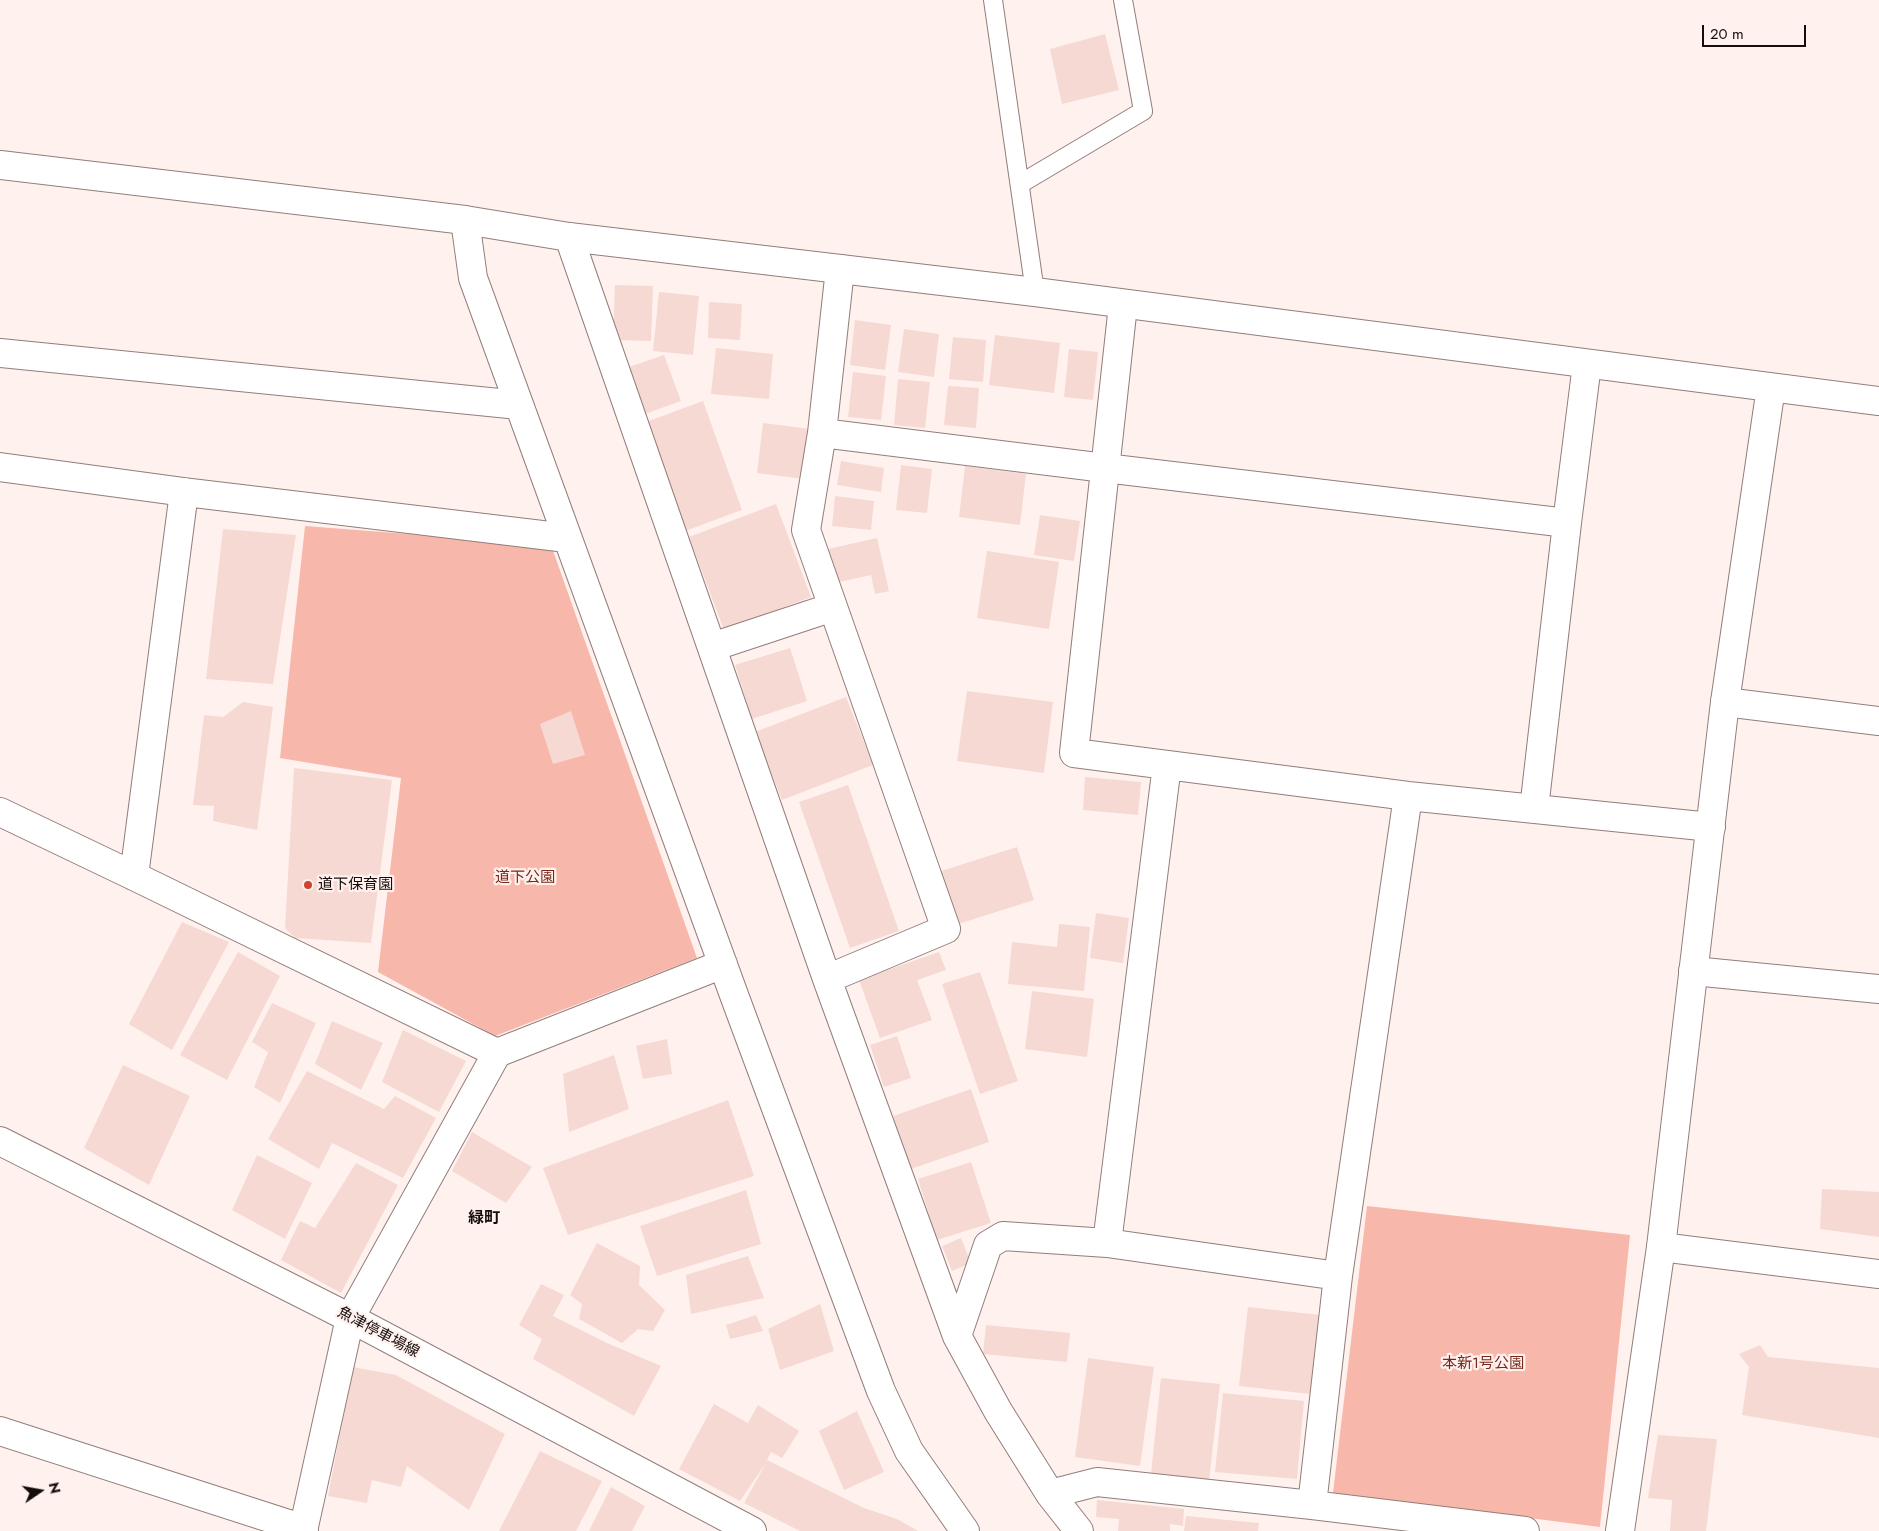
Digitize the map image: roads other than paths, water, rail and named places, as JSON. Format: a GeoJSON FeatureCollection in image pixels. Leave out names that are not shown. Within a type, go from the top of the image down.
{"type":"FeatureCollection","features":[{"type":"Feature","properties":{"kind":"street"},"geometry":{"type":"LineString","coordinates":[[0,165],[465,220],[569,237],[1035,292],[1123,305],[1879,401]]}},
{"type":"Feature","properties":{"kind":"street"},"geometry":{"type":"LineString","coordinates":[[465,220],[473,278],[518,405],[881,1391],[909,1451],[965,1531]]}},
{"type":"Feature","properties":{"kind":"street"},"geometry":{"type":"LineString","coordinates":[[569,237],[827,979],[957,1336],[998,1411],[1050,1494],[1079,1531]]}},
{"type":"Feature","properties":{"kind":"street"},"geometry":{"type":"LineString","coordinates":[[827,979],[946,929],[806,530],[822,433],[840,269]]}},
{"type":"Feature","properties":{"kind":"street"},"geometry":{"type":"LineString","coordinates":[[1123,305],[1074,753],[1408,796],[1711,827]]}},
{"type":"Feature","properties":{"kind":"street"},"geometry":{"type":"LineString","coordinates":[[0,353],[518,405]]}},
{"type":"Feature","properties":{"kind":"street"},"geometry":{"type":"LineString","coordinates":[[1534,809],[1587,364]]}},
{"type":"Feature","properties":{"kind":"street"},"geometry":{"type":"LineString","coordinates":[[1620,1531],[1661,1247],[1725,702],[1771,387]]}},
{"type":"Feature","properties":{"kind":"street"},"geometry":{"type":"LineString","coordinates":[[822,433],[1567,523]]}},
{"type":"Feature","properties":{"kind":"street"},"geometry":{"type":"LineString","coordinates":[[0,467],[184,492],[567,538]]}},
{"type":"Feature","properties":{"kind":"street"},"geometry":{"type":"LineString","coordinates":[[134,876],[184,492]]}},
{"type":"Feature","properties":{"kind":"street"},"geometry":{"type":"LineString","coordinates":[[712,647],[833,607]]}},
{"type":"Feature","properties":{"kind":"street"},"geometry":{"type":"LineString","coordinates":[[1725,702],[1879,721]]}},
{"type":"Feature","properties":{"kind":"street"},"geometry":{"type":"LineString","coordinates":[[1107,1243],[1167,765]]}},
{"type":"Feature","properties":{"kind":"street"},"geometry":{"type":"LineString","coordinates":[[1312,1505],[1338,1276],[1408,796]]}},
{"type":"Feature","properties":{"kind":"street"},"geometry":{"type":"LineString","coordinates":[[0,812],[497,1053]]}},
{"type":"Feature","properties":{"kind":"street"},"geometry":{"type":"LineString","coordinates":[[0,1431],[303,1530],[350,1318],[497,1053],[723,964]]}},
{"type":"Feature","properties":{"kind":"street"},"geometry":{"type":"LineString","coordinates":[[1693,972],[1879,989]]}},
{"type":"Feature","properties":{"kind":"street","name":"魚津停車場線"},"geometry":{"type":"LineString","coordinates":[[0,1141],[350,1318],[752,1531]]}},
{"type":"Feature","properties":{"kind":"street"},"geometry":{"type":"LineString","coordinates":[[957,1336],[988,1245],[1003,1236],[1107,1243],[1338,1276]]}},
{"type":"Feature","properties":{"kind":"street"},"geometry":{"type":"LineString","coordinates":[[1661,1247],[1879,1274]]}},
{"type":"Feature","properties":{"kind":"street"},"geometry":{"type":"LineString","coordinates":[[1050,1494],[1096,1482],[1312,1505],[1525,1531]]}},
{"type":"Feature","properties":{"kind":"lane"},"geometry":{"type":"LineString","coordinates":[[993,0],[1035,292]]}},
{"type":"Feature","properties":{"kind":"lane"},"geometry":{"type":"LineString","coordinates":[[1020,184],[1143,111],[1123,0]]}},
{"type":"Feature","properties":{"kind":"place","name":"道下保育園"},"geometry":{"type":"Point","coordinates":[308,885]}},
{"type":"Feature","properties":{"kind":"district","name":"緑町"},"geometry":{"type":"Point","coordinates":[484,1219]}},
{"type":"Feature","properties":{"kind":"park label","name":"道下公園"},"geometry":{"type":"Point","coordinates":[525,878]}},
{"type":"Feature","properties":{"kind":"park label","name":"本新1号公園"},"geometry":{"type":"Point","coordinates":[1483,1364]}}]}
